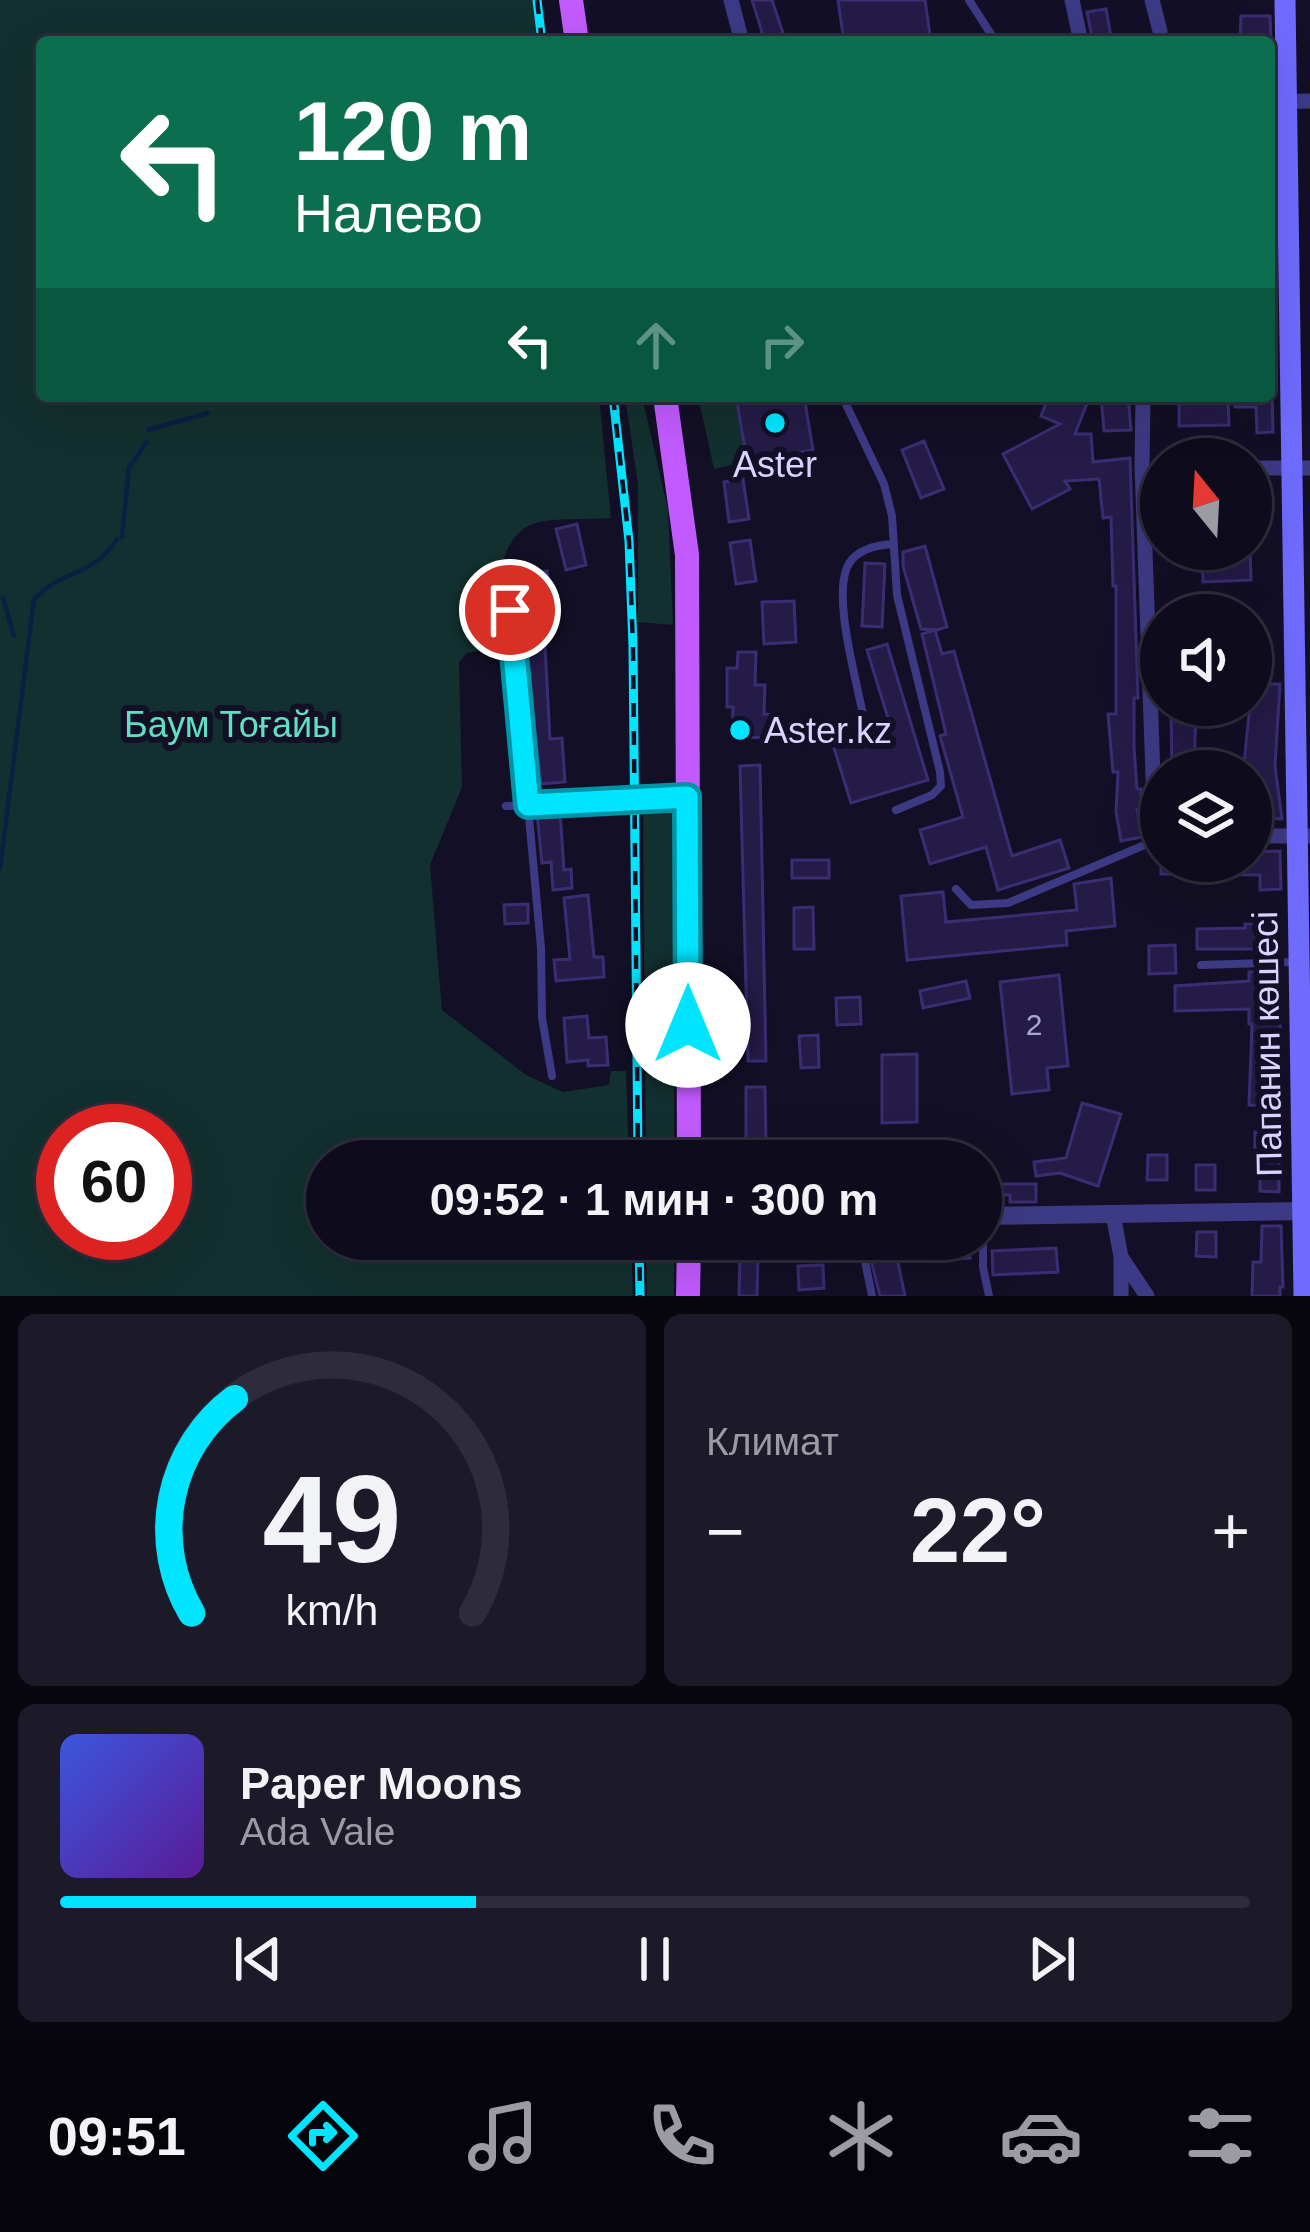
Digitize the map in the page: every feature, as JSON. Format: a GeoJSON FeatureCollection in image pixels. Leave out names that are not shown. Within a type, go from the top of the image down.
{"type":"FeatureCollection","features":[{"type":"Feature","properties":{"kind":"main road"},"geometry":{"type":"LineString","coordinates":[[571,0],[576,36]]}},
{"type":"Feature","properties":{"kind":"main road","name":"Папанин көшесі"},"geometry":{"type":"LineString","coordinates":[[1285,0],[1277,102],[1300,468],[1304,1296]]}},
{"type":"Feature","properties":{"kind":"main road"},"geometry":{"type":"LineString","coordinates":[[666,402],[687,555],[689,1140]]}},
{"type":"Feature","properties":{"kind":"main road"},"geometry":{"type":"LineString","coordinates":[[688,1296],[689,1260]]}},
{"type":"Feature","properties":{"kind":"street"},"geometry":{"type":"LineString","coordinates":[[731,0],[740,36]]}},
{"type":"Feature","properties":{"kind":"street"},"geometry":{"type":"LineString","coordinates":[[1072,0],[1080,36]]}},
{"type":"Feature","properties":{"kind":"street"},"geometry":{"type":"LineString","coordinates":[[1152,0],[1160,32]]}},
{"type":"Feature","properties":{"kind":"street"},"geometry":{"type":"LineString","coordinates":[[1277,102],[1310,101]]}},
{"type":"Feature","properties":{"kind":"street"},"geometry":{"type":"LineString","coordinates":[[1142,438],[1143,402]]}},
{"type":"Feature","properties":{"kind":"street"},"geometry":{"type":"LineString","coordinates":[[1146,570],[1152,750]]}},
{"type":"Feature","properties":{"kind":"street"},"geometry":{"type":"LineString","coordinates":[[1272,836],[1304,836]]}},
{"type":"Feature","properties":{"kind":"street"},"geometry":{"type":"LineString","coordinates":[[1002,1216],[1306,1211]]}},
{"type":"Feature","properties":{"kind":"street"},"geometry":{"type":"LineString","coordinates":[[1113,1214],[1121,1257],[1120,1296]]}},
{"type":"Feature","properties":{"kind":"street"},"geometry":{"type":"LineString","coordinates":[[1121,1257],[1147,1296]]}},
{"type":"Feature","properties":{"kind":"lane"},"geometry":{"type":"LineString","coordinates":[[969,0],[992,36]]}},
{"type":"Feature","properties":{"kind":"lane"},"geometry":{"type":"LineString","coordinates":[[845,402],[884,484],[892,516],[897,595],[941,786],[932,795],[896,810]]}},
{"type":"Feature","properties":{"kind":"lane"},"geometry":{"type":"LineString","coordinates":[[863,715],[843,603],[844,579],[849,562],[862,552],[893,544]]}},
{"type":"Feature","properties":{"kind":"lane"},"geometry":{"type":"LineString","coordinates":[[542,608],[510,610],[542,948],[542,1018],[552,1076]]}},
{"type":"Feature","properties":{"kind":"lane"},"geometry":{"type":"LineString","coordinates":[[506,806],[687,797]]}},
{"type":"Feature","properties":{"kind":"lane"},"geometry":{"type":"LineString","coordinates":[[956,890],[971,905],[993,907],[1091,871],[1140,845]]}},
{"type":"Feature","properties":{"kind":"lane"},"geometry":{"type":"LineString","coordinates":[[1201,965],[1299,962]]}},
{"type":"Feature","properties":{"kind":"lane"},"geometry":{"type":"LineString","coordinates":[[865,1260],[872,1296]]}},
{"type":"Feature","properties":{"kind":"lane"},"geometry":{"type":"LineString","coordinates":[[983,1260],[989,1296]]}},
{"type":"Feature","properties":{"kind":"green space","name":"Баум Тоғайы"},"geometry":{"type":"Polygon","coordinates":[[[0,0],[534,0],[538,36],[36,36],[36,402],[600,402],[611,518],[533,524],[510,545],[499,579],[497,648],[467,653],[459,662],[462,787],[430,865],[442,1010],[526,1075],[563,1092],[609,1085],[611,1071],[626,1071],[628,1140],[306,1140],[306,1260],[632,1260],[633,1296],[0,1296],[0,0]]]}},
{"type":"Feature","properties":{"kind":"green space"},"geometry":{"type":"Polygon","coordinates":[[[626,402],[643,402],[668,510],[673,625],[638,622],[638,485],[626,402]]]}},
{"type":"Feature","properties":{"kind":"green space"},"geometry":{"type":"Polygon","coordinates":[[[699,402],[737,402],[747,461],[714,469],[699,402]]]}},
{"type":"Feature","properties":{"kind":"green space"},"geometry":{"type":"Polygon","coordinates":[[[675,807],[674,1140],[646,1140],[643,809],[675,807]]]}},
{"type":"Feature","properties":{"kind":"green space"},"geometry":{"type":"Polygon","coordinates":[[[646,1260],[674,1260],[674,1296],[647,1296],[646,1260]]]}},
{"type":"Feature","properties":{"kind":"building"},"geometry":{"type":"Polygon","coordinates":[[[752,0],[772,0],[784,36],[763,36],[752,0]]]}},
{"type":"Feature","properties":{"kind":"building"},"geometry":{"type":"Polygon","coordinates":[[[838,0],[925,0],[930,36],[843,36],[838,0]]]}},
{"type":"Feature","properties":{"kind":"building"},"geometry":{"type":"Polygon","coordinates":[[[1106,9],[1111,36],[1092,36],[1087,12],[1106,9]]]}},
{"type":"Feature","properties":{"kind":"building"},"geometry":{"type":"Polygon","coordinates":[[[1241,16],[1270,16],[1271,36],[1240,36],[1241,16]]]}},
{"type":"Feature","properties":{"kind":"building","name":"Aster"},"geometry":{"type":"Polygon","coordinates":[[[737,402],[805,402],[813,450],[747,461],[737,402]]]}},
{"type":"Feature","properties":{"kind":"building"},"geometry":{"type":"Polygon","coordinates":[[[1047,402],[1088,402],[1075,434],[1091,434],[1093,462],[1130,458],[1138,698],[1134,698],[1134,747],[1140,837],[1121,841],[1116,812],[1118,772],[1113,772],[1108,714],[1116,714],[1111,517],[1103,518],[1099,479],[1065,481],[1070,489],[1032,509],[1003,454],[1060,424],[1041,416],[1047,402]]]}},
{"type":"Feature","properties":{"kind":"building"},"geometry":{"type":"Polygon","coordinates":[[[1102,402],[1129,402],[1131,430],[1104,431],[1102,402]]]}},
{"type":"Feature","properties":{"kind":"building"},"geometry":{"type":"Polygon","coordinates":[[[1228,402],[1229,425],[1179,426],[1179,404],[1228,402]]]}},
{"type":"Feature","properties":{"kind":"building"},"geometry":{"type":"Polygon","coordinates":[[[1235,402],[1272,402],[1273,432],[1257,433],[1256,407],[1235,407],[1235,402]]]}},
{"type":"Feature","properties":{"kind":"building"},"geometry":{"type":"Polygon","coordinates":[[[924,441],[944,489],[921,498],[902,450],[924,441]]]}},
{"type":"Feature","properties":{"kind":"building"},"geometry":{"type":"Polygon","coordinates":[[[743,479],[749,519],[729,522],[724,482],[743,479]]]}},
{"type":"Feature","properties":{"kind":"building"},"geometry":{"type":"Polygon","coordinates":[[[577,524],[586,565],[566,570],[556,529],[577,524]]]}},
{"type":"Feature","properties":{"kind":"building"},"geometry":{"type":"Polygon","coordinates":[[[750,540],[756,581],[736,584],[730,543],[750,540]]]}},
{"type":"Feature","properties":{"kind":"building"},"geometry":{"type":"Polygon","coordinates":[[[925,546],[947,627],[937,630],[921,629],[903,566],[903,552],[925,546]]]}},
{"type":"Feature","properties":{"kind":"building"},"geometry":{"type":"Polygon","coordinates":[[[865,563],[885,564],[882,627],[862,626],[865,563]]]}},
{"type":"Feature","properties":{"kind":"building"},"geometry":{"type":"Polygon","coordinates":[[[1203,570],[1251,570],[1251,580],[1203,582],[1203,570]]]}},
{"type":"Feature","properties":{"kind":"building"},"geometry":{"type":"Polygon","coordinates":[[[547,571],[551,601],[533,600],[529,574],[547,571]]]}},
{"type":"Feature","properties":{"kind":"building"},"geometry":{"type":"Polygon","coordinates":[[[794,601],[796,642],[764,644],[762,602],[794,601]]]}},
{"type":"Feature","properties":{"kind":"building"},"geometry":{"type":"Polygon","coordinates":[[[544,628],[550,739],[562,738],[565,782],[541,784],[524,629],[544,628]]]}},
{"type":"Feature","properties":{"kind":"building"},"geometry":{"type":"Polygon","coordinates":[[[935,630],[942,654],[954,651],[1012,856],[1060,840],[1069,868],[998,890],[986,847],[930,864],[920,830],[963,817],[940,736],[946,734],[922,634],[935,630]]]}},
{"type":"Feature","properties":{"kind":"building"},"geometry":{"type":"Polygon","coordinates":[[[887,644],[928,780],[851,803],[834,748],[881,731],[878,721],[888,718],[867,650],[887,644]]]}},
{"type":"Feature","properties":{"kind":"building"},"geometry":{"type":"Polygon","coordinates":[[[738,652],[756,652],[755,685],[765,685],[764,714],[779,715],[779,738],[732,737],[727,668],[737,668],[738,652]]]}},
{"type":"Feature","properties":{"kind":"building"},"geometry":{"type":"Polygon","coordinates":[[[1272,684],[1280,684],[1275,766],[1282,819],[1272,819],[1272,750],[1245,750],[1248,726],[1272,726],[1272,684]]]}},
{"type":"Feature","properties":{"kind":"building"},"geometry":{"type":"Polygon","coordinates":[[[1171,726],[1196,726],[1195,750],[1172,750],[1171,726]]]}},
{"type":"Feature","properties":{"kind":"building"},"geometry":{"type":"Polygon","coordinates":[[[760,765],[766,1061],[748,1061],[740,766],[760,765]]]}},
{"type":"Feature","properties":{"kind":"building"},"geometry":{"type":"Polygon","coordinates":[[[560,812],[564,870],[571,869],[572,888],[553,890],[551,862],[542,863],[537,813],[560,812]]]}},
{"type":"Feature","properties":{"kind":"building"},"geometry":{"type":"Polygon","coordinates":[[[1272,851],[1280,851],[1281,889],[1260,890],[1260,882],[1272,882],[1272,851]]]}},
{"type":"Feature","properties":{"kind":"building"},"geometry":{"type":"Polygon","coordinates":[[[792,860],[829,860],[829,878],[792,878],[792,860]]]}},
{"type":"Feature","properties":{"kind":"building"},"geometry":{"type":"Polygon","coordinates":[[[1111,878],[1115,926],[1066,931],[1067,945],[907,960],[901,896],[943,892],[946,922],[1077,910],[1074,884],[1111,878]]]}},
{"type":"Feature","properties":{"kind":"building"},"geometry":{"type":"Polygon","coordinates":[[[588,895],[594,957],[603,957],[604,977],[556,981],[554,960],[570,959],[564,898],[588,895]]]}},
{"type":"Feature","properties":{"kind":"building"},"geometry":{"type":"Polygon","coordinates":[[[528,904],[528,923],[505,924],[504,905],[528,904]]]}},
{"type":"Feature","properties":{"kind":"building"},"geometry":{"type":"Polygon","coordinates":[[[813,907],[814,949],[794,949],[794,908],[813,907]]]}},
{"type":"Feature","properties":{"kind":"building"},"geometry":{"type":"Polygon","coordinates":[[[1245,924],[1276,924],[1276,949],[1197,949],[1197,929],[1245,928],[1245,924]]]}},
{"type":"Feature","properties":{"kind":"building"},"geometry":{"type":"Polygon","coordinates":[[[1175,945],[1176,973],[1149,974],[1149,946],[1175,945]]]}},
{"type":"Feature","properties":{"kind":"building"},"geometry":{"type":"Polygon","coordinates":[[[1280,971],[1280,1106],[1249,1105],[1249,1009],[1175,1011],[1175,986],[1249,981],[1249,972],[1280,971]]]}},
{"type":"Feature","properties":{"kind":"building"},"geometry":{"type":"Polygon","coordinates":[[[1059,975],[1068,1066],[1047,1068],[1049,1090],[1012,1094],[1000,982],[1059,975]]]}},
{"type":"Feature","properties":{"kind":"building"},"geometry":{"type":"Polygon","coordinates":[[[966,981],[970,998],[923,1008],[920,991],[966,981]]]}},
{"type":"Feature","properties":{"kind":"building"},"geometry":{"type":"Polygon","coordinates":[[[860,997],[861,1024],[837,1025],[836,998],[860,997]]]}},
{"type":"Feature","properties":{"kind":"building"},"geometry":{"type":"Polygon","coordinates":[[[587,1016],[589,1038],[606,1037],[608,1065],[567,1062],[564,1018],[587,1016]]]}},
{"type":"Feature","properties":{"kind":"building"},"geometry":{"type":"Polygon","coordinates":[[[818,1035],[819,1067],[801,1068],[799,1036],[818,1035]]]}},
{"type":"Feature","properties":{"kind":"building"},"geometry":{"type":"Polygon","coordinates":[[[917,1054],[917,1122],[882,1123],[882,1055],[917,1054]]]}},
{"type":"Feature","properties":{"kind":"building"},"geometry":{"type":"Polygon","coordinates":[[[746,1087],[765,1087],[766,1140],[746,1140],[746,1087]]]}},
{"type":"Feature","properties":{"kind":"building"},"geometry":{"type":"Polygon","coordinates":[[[1082,1103],[1121,1114],[1098,1186],[1060,1173],[1036,1176],[1034,1162],[1066,1158],[1082,1103]]]}},
{"type":"Feature","properties":{"kind":"building"},"geometry":{"type":"Polygon","coordinates":[[[1255,1132],[1279,1133],[1279,1192],[1260,1191],[1255,1132]]]}},
{"type":"Feature","properties":{"kind":"building"},"geometry":{"type":"Polygon","coordinates":[[[1148,1155],[1167,1155],[1167,1180],[1147,1180],[1148,1155]]]}},
{"type":"Feature","properties":{"kind":"building"},"geometry":{"type":"Polygon","coordinates":[[[1196,1165],[1215,1165],[1215,1190],[1196,1190],[1196,1165]]]}},
{"type":"Feature","properties":{"kind":"building"},"geometry":{"type":"Polygon","coordinates":[[[1002,1184],[1036,1184],[1036,1202],[1010,1202],[1010,1195],[1002,1195],[1002,1184]]]}},
{"type":"Feature","properties":{"kind":"building"},"geometry":{"type":"Polygon","coordinates":[[[1262,1226],[1281,1226],[1280,1296],[1252,1296],[1253,1262],[1261,1262],[1262,1226]]]}},
{"type":"Feature","properties":{"kind":"building"},"geometry":{"type":"Polygon","coordinates":[[[1197,1232],[1216,1232],[1216,1257],[1196,1256],[1197,1232]]]}},
{"type":"Feature","properties":{"kind":"building"},"geometry":{"type":"Polygon","coordinates":[[[1056,1248],[1058,1272],[993,1275],[992,1260],[1002,1260],[1002,1251],[1056,1248]]]}},
{"type":"Feature","properties":{"kind":"building"},"geometry":{"type":"Polygon","coordinates":[[[740,1260],[758,1260],[757,1296],[739,1296],[740,1260]]]}},
{"type":"Feature","properties":{"kind":"building"},"geometry":{"type":"Polygon","coordinates":[[[871,1260],[897,1260],[905,1296],[880,1296],[871,1260]]]}},
{"type":"Feature","properties":{"kind":"building"},"geometry":{"type":"Polygon","coordinates":[[[823,1265],[824,1288],[799,1290],[798,1266],[823,1265]]]}},
{"type":"Feature","properties":{"kind":"waterway"},"geometry":{"type":"LineString","coordinates":[[148,430],[208,413]]}},
{"type":"Feature","properties":{"kind":"waterway"},"geometry":{"type":"LineString","coordinates":[[122,537],[129,468],[147,442]]}},
{"type":"Feature","properties":{"kind":"waterway"},"geometry":{"type":"LineString","coordinates":[[0,869],[34,599],[55,582],[97,561],[117,539]]}},
{"type":"Feature","properties":{"kind":"waterway"},"geometry":{"type":"LineString","coordinates":[[3,598],[14,636]]}},
{"type":"Feature","properties":{"kind":"railway"},"geometry":{"type":"LineString","coordinates":[[537,0],[541,36]]}},
{"type":"Feature","properties":{"kind":"railway"},"geometry":{"type":"LineString","coordinates":[[614,402],[629,541],[633,646],[638,1140]]}},
{"type":"Feature","properties":{"kind":"railway"},"geometry":{"type":"LineString","coordinates":[[639,1260],[640,1296]]}},
{"type":"Feature","properties":{"kind":"place","name":"Aster"},"geometry":{"type":"Point","coordinates":[775,423]}},
{"type":"Feature","properties":{"kind":"place","name":"Aster.kz"},"geometry":{"type":"Point","coordinates":[740,730]}},
{"type":"Feature","properties":{"kind":"route"},"geometry":{"type":"LineString","coordinates":[[510,610],[528,805],[687,797],[688,1025]]}}]}
